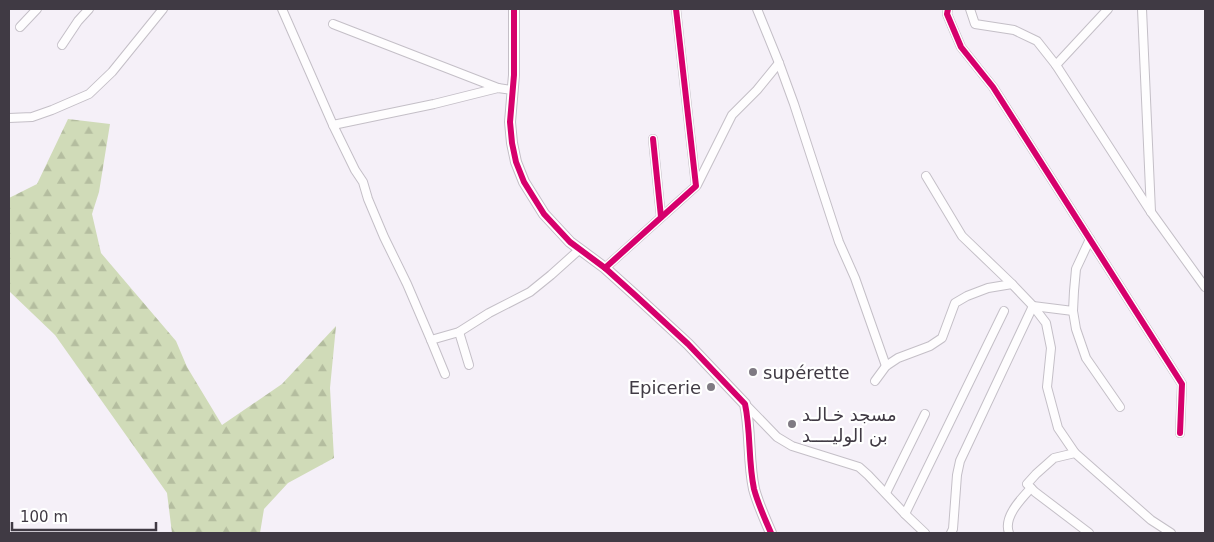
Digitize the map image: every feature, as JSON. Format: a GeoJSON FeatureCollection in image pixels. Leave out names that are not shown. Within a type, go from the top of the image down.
{"type":"FeatureCollection","features":[{"type":"Feature","properties":{"kind":"street"},"geometry":{"type":"LineString","coordinates":[[20,27],[37,9]]}},
{"type":"Feature","properties":{"kind":"street"},"geometry":{"type":"LineString","coordinates":[[62,45],[78,21],[89,9]]}},
{"type":"Feature","properties":{"kind":"street"},"geometry":{"type":"LineString","coordinates":[[9,118],[32,117],[89,94],[112,72],[163,9]]}},
{"type":"Feature","properties":{"kind":"street"},"geometry":{"type":"LineString","coordinates":[[282,9],[333,125],[363,182],[384,237],[407,284],[445,374]]}},
{"type":"Feature","properties":{"kind":"street"},"geometry":{"type":"LineString","coordinates":[[514,9],[515,38],[510,122],[512,143],[516,162],[524,182],[544,214],[570,242],[605,268],[688,344],[777,437],[792,446],[859,467],[926,533]]}},
{"type":"Feature","properties":{"kind":"street"},"geometry":{"type":"LineString","coordinates":[[676,9],[696,186]]}},
{"type":"Feature","properties":{"kind":"street"},"geometry":{"type":"LineString","coordinates":[[757,9],[794,104],[839,242],[855,278],[886,366]]}},
{"type":"Feature","properties":{"kind":"street"},"geometry":{"type":"LineString","coordinates":[[948,9],[947,14],[961,47],[993,86],[1182,384],[1180,434]]}},
{"type":"Feature","properties":{"kind":"street"},"geometry":{"type":"LineString","coordinates":[[970,9],[975,24],[1014,30],[1038,41],[1056,65],[1151,212],[1205,287]]}},
{"type":"Feature","properties":{"kind":"street"},"geometry":{"type":"LineString","coordinates":[[1056,65],[1108,9]]}},
{"type":"Feature","properties":{"kind":"street"},"geometry":{"type":"LineString","coordinates":[[1142,9],[1151,212]]}},
{"type":"Feature","properties":{"kind":"street"},"geometry":{"type":"LineString","coordinates":[[333,24],[498,88],[512,90]]}},
{"type":"Feature","properties":{"kind":"street"},"geometry":{"type":"LineString","coordinates":[[605,268],[696,186],[732,115],[757,90],[779,63]]}},
{"type":"Feature","properties":{"kind":"street"},"geometry":{"type":"LineString","coordinates":[[333,125],[434,104],[498,88]]}},
{"type":"Feature","properties":{"kind":"street"},"geometry":{"type":"LineString","coordinates":[[653,139],[662,217]]}},
{"type":"Feature","properties":{"kind":"street"},"geometry":{"type":"LineString","coordinates":[[926,176],[962,236],[1012,284],[1046,323],[1051,348],[1047,387],[1058,428],[1075,454],[1151,520],[1171,533]]}},
{"type":"Feature","properties":{"kind":"street"},"geometry":{"type":"LineString","coordinates":[[1090,239],[1076,269],[1073,311],[1076,329],[1086,358],[1120,407]]}},
{"type":"Feature","properties":{"kind":"street"},"geometry":{"type":"LineString","coordinates":[[431,340],[459,332],[489,312],[530,292],[580,249]]}},
{"type":"Feature","properties":{"kind":"street"},"geometry":{"type":"LineString","coordinates":[[874,381],[886,366],[898,358],[930,346],[942,338],[955,303],[966,296],[988,288],[1012,284]]}},
{"type":"Feature","properties":{"kind":"street"},"geometry":{"type":"LineString","coordinates":[[1033,306],[1073,311]]}},
{"type":"Feature","properties":{"kind":"street"},"geometry":{"type":"LineString","coordinates":[[951,533],[960,461],[1033,306]]}},
{"type":"Feature","properties":{"kind":"street"},"geometry":{"type":"LineString","coordinates":[[905,514],[1004,311]]}},
{"type":"Feature","properties":{"kind":"street"},"geometry":{"type":"LineString","coordinates":[[459,332],[469,365]]}},
{"type":"Feature","properties":{"kind":"street"},"geometry":{"type":"LineString","coordinates":[[745,404],[748,416],[754,489],[771,533]]}},
{"type":"Feature","properties":{"kind":"street"},"geometry":{"type":"LineString","coordinates":[[886,493],[925,414]]}},
{"type":"Feature","properties":{"kind":"street"},"geometry":{"type":"LineString","coordinates":[[1075,454],[1054,458],[1028,484],[1030,488],[1089,533]]}},
{"type":"Feature","properties":{"kind":"street"},"geometry":{"type":"LineString","coordinates":[[1009,533],[1010,518],[1014,509],[1030,488]]}},
{"type":"Feature","properties":{"kind":"green space"},"geometry":{"type":"Polygon","coordinates":[[[68,119],[110,124],[99,192],[92,214],[101,253],[176,341],[187,367],[222,425],[282,384],[336,326],[330,388],[334,458],[288,483],[264,509],[260,533],[172,533],[167,493],[55,335],[9,291],[9,198],[37,184],[68,119]]]}},
{"type":"Feature","properties":{"kind":"cycle path"},"geometry":{"type":"LineString","coordinates":[[514,9],[514,75],[510,122],[516,162],[524,182],[544,214],[570,242],[605,268],[688,344],[745,404],[754,489],[771,533]]}},
{"type":"Feature","properties":{"kind":"cycle path"},"geometry":{"type":"LineString","coordinates":[[605,268],[696,186],[676,9]]}},
{"type":"Feature","properties":{"kind":"cycle path"},"geometry":{"type":"LineString","coordinates":[[948,9],[947,14],[961,47],[993,87],[1182,384],[1180,433]]}},
{"type":"Feature","properties":{"kind":"cycle path"},"geometry":{"type":"LineString","coordinates":[[653,139],[661,217]]}},
{"type":"Feature","properties":{"kind":"place","name":"supérette"},"geometry":{"type":"Point","coordinates":[753,372]}},
{"type":"Feature","properties":{"kind":"place","name":"Epicerie"},"geometry":{"type":"Point","coordinates":[711,387]}},
{"type":"Feature","properties":{"kind":"place","name":"مسجد خـالـد بن الوليــــد"},"geometry":{"type":"Point","coordinates":[792,424]}}]}
